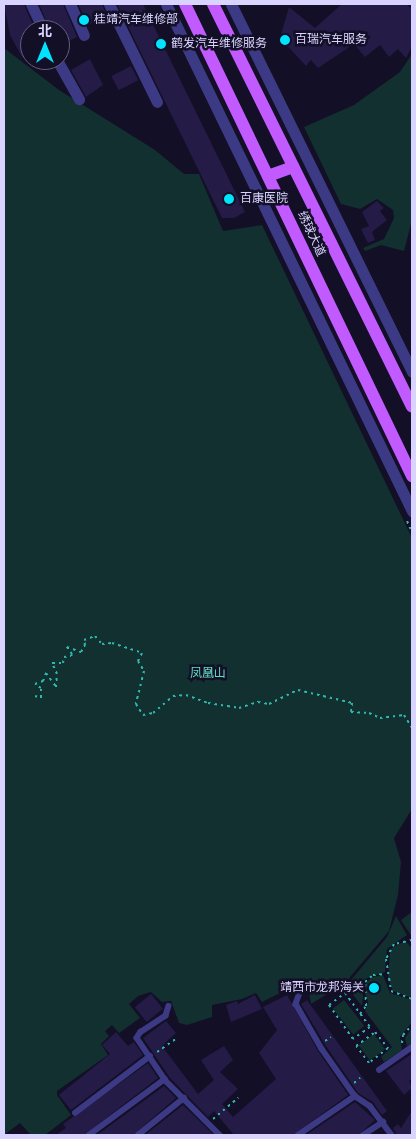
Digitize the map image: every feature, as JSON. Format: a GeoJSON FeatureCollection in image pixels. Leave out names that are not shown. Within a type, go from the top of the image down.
{"type":"FeatureCollection","features":[{"type":"Feature","properties":{"kind":"main road"},"geometry":{"type":"LineString","coordinates":[[176,4],[192,17]]}},
{"type":"Feature","properties":{"kind":"main road","name":"绣球大道"},"geometry":{"type":"LineString","coordinates":[[185,4],[220,73],[412,476]]}},
{"type":"Feature","properties":{"kind":"main road","name":"绣球大道"},"geometry":{"type":"LineString","coordinates":[[214,5],[412,406]]}},
{"type":"Feature","properties":{"kind":"main road"},"geometry":{"type":"LineString","coordinates":[[268,176],[293,167]]}},
{"type":"Feature","properties":{"kind":"street"},"geometry":{"type":"LineString","coordinates":[[31,4],[38,20]]}},
{"type":"Feature","properties":{"kind":"street"},"geometry":{"type":"LineString","coordinates":[[70,4],[84,35]]}},
{"type":"Feature","properties":{"kind":"street"},"geometry":{"type":"LineString","coordinates":[[109,4],[157,102]]}},
{"type":"Feature","properties":{"kind":"street"},"geometry":{"type":"LineString","coordinates":[[166,4],[208,95],[412,511]]}},
{"type":"Feature","properties":{"kind":"street"},"geometry":{"type":"LineString","coordinates":[[231,4],[412,372]]}},
{"type":"Feature","properties":{"kind":"street"},"geometry":{"type":"LineString","coordinates":[[246,69],[258,58]]}},
{"type":"Feature","properties":{"kind":"street"},"geometry":{"type":"LineString","coordinates":[[63,70],[79,99]]}},
{"type":"Feature","properties":{"kind":"street"},"geometry":{"type":"LineString","coordinates":[[208,95],[220,73]]}},
{"type":"Feature","properties":{"kind":"street"},"geometry":{"type":"LineString","coordinates":[[379,341],[391,331]]}},
{"type":"Feature","properties":{"kind":"lane"},"geometry":{"type":"LineString","coordinates":[[300,993],[296,1000],[298,1009],[356,1096],[370,1106],[392,1135]]}},
{"type":"Feature","properties":{"kind":"lane"},"geometry":{"type":"LineString","coordinates":[[169,1006],[166,1016],[138,1035],[139,1042],[165,1078],[220,1135]]}},
{"type":"Feature","properties":{"kind":"lane"},"geometry":{"type":"LineString","coordinates":[[379,1070],[412,1047]]}},
{"type":"Feature","properties":{"kind":"lane"},"geometry":{"type":"LineString","coordinates":[[75,1113],[150,1056]]}},
{"type":"Feature","properties":{"kind":"lane"},"geometry":{"type":"LineString","coordinates":[[89,1135],[165,1078]]}},
{"type":"Feature","properties":{"kind":"lane"},"geometry":{"type":"LineString","coordinates":[[298,1135],[356,1096]]}},
{"type":"Feature","properties":{"kind":"lane"},"geometry":{"type":"LineString","coordinates":[[138,1135],[184,1098]]}},
{"type":"Feature","properties":{"kind":"lane"},"geometry":{"type":"LineString","coordinates":[[363,1135],[383,1122]]}},
{"type":"Feature","properties":{"kind":"path"},"geometry":{"type":"LineString","coordinates":[[35,696],[41,698],[41,688],[35,684],[43,681],[46,673],[56,687],[57,674],[52,663],[63,663],[64,656],[71,656],[72,654],[67,647],[81,652],[86,645],[84,640],[95,636],[102,644],[112,643],[142,653],[138,661],[144,671],[136,704],[143,715],[153,713],[173,696],[186,695],[208,703],[239,708],[258,702],[269,704],[298,690],[352,704],[351,712],[369,713],[380,718],[404,715],[412,728]]}},
{"type":"Feature","properties":{"kind":"path"},"geometry":{"type":"LineString","coordinates":[[412,940],[397,942],[390,947],[386,959],[386,974],[391,991],[412,998]]}},
{"type":"Feature","properties":{"kind":"path"},"geometry":{"type":"LineString","coordinates":[[360,1014],[366,1006],[365,982],[373,975],[386,974]]}},
{"type":"Feature","properties":{"kind":"path"},"geometry":{"type":"LineString","coordinates":[[345,993],[360,1014],[370,1027],[353,1039],[328,1005],[345,993]]}},
{"type":"Feature","properties":{"kind":"path"},"geometry":{"type":"LineString","coordinates":[[404,1053],[402,1035],[412,1025]]}},
{"type":"Feature","properties":{"kind":"path"},"geometry":{"type":"LineString","coordinates":[[376,1032],[388,1048],[378,1056],[369,1063],[356,1046],[376,1032]]}},
{"type":"Feature","properties":{"kind":"path"},"geometry":{"type":"LineString","coordinates":[[150,1056],[177,1038]]}},
{"type":"Feature","properties":{"kind":"path"},"geometry":{"type":"LineString","coordinates":[[209,1123],[238,1098]]}},
{"type":"Feature","properties":{"kind":"green space","name":"凤凰山"},"geometry":{"type":"Polygon","coordinates":[[[4,48],[20,60],[20,70],[33,70],[59,90],[155,150],[184,174],[199,174],[223,231],[262,225],[412,538],[412,809],[394,838],[401,862],[398,895],[389,931],[345,983],[311,1004],[309,992],[296,985],[262,1002],[256,993],[242,999],[212,1005],[212,1017],[187,1025],[179,1023],[171,1001],[162,1002],[151,992],[138,996],[129,1004],[140,1018],[119,1033],[112,1025],[105,1031],[109,1036],[101,1044],[108,1055],[57,1091],[57,1095],[71,1115],[45,1135],[31,1135],[20,1123],[4,1135],[4,48]]]}},
{"type":"Feature","properties":{"kind":"green space"},"geometry":{"type":"Polygon","coordinates":[[[412,54],[412,220],[404,251],[381,245],[365,251],[363,248],[384,239],[394,218],[393,210],[377,199],[360,209],[341,204],[304,127],[354,105],[400,72],[412,54]]]}},
{"type":"Feature","properties":{"kind":"green space"},"geometry":{"type":"Polygon","coordinates":[[[412,912],[412,937],[401,920],[412,912]]]}},
{"type":"Feature","properties":{"kind":"green space"},"geometry":{"type":"Polygon","coordinates":[[[396,916],[407,935],[387,949],[385,972],[365,979],[362,1006],[346,986],[387,937],[396,916]]]}},
{"type":"Feature","properties":{"kind":"green space"},"geometry":{"type":"Polygon","coordinates":[[[405,941],[412,948],[412,998],[393,991],[388,978],[390,949],[405,941]]]}},
{"type":"Feature","properties":{"kind":"green space"},"geometry":{"type":"Polygon","coordinates":[[[383,975],[390,993],[412,1000],[412,1022],[400,1037],[402,1050],[384,1062],[381,1057],[392,1047],[365,1011],[368,1002],[365,993],[367,982],[372,977],[383,975]]]}},
{"type":"Feature","properties":{"kind":"green space"},"geometry":{"type":"Polygon","coordinates":[[[344,1000],[364,1026],[353,1035],[333,1009],[344,1000]]]}},
{"type":"Feature","properties":{"kind":"green space"},"geometry":{"type":"Polygon","coordinates":[[[412,1028],[412,1043],[407,1046],[405,1038],[412,1028]]]}},
{"type":"Feature","properties":{"kind":"green space"},"geometry":{"type":"Polygon","coordinates":[[[374,1034],[385,1049],[370,1061],[359,1045],[374,1034]]]}},
{"type":"Feature","properties":{"kind":"building"},"geometry":{"type":"Polygon","coordinates":[[[4,4],[24,4],[31,20],[20,20],[20,53],[10,35],[4,4]]]}},
{"type":"Feature","properties":{"kind":"building"},"geometry":{"type":"Polygon","coordinates":[[[39,4],[63,4],[70,20],[46,20],[39,4]]]}},
{"type":"Feature","properties":{"kind":"building"},"geometry":{"type":"Polygon","coordinates":[[[78,4],[102,4],[107,16],[88,25],[78,4]]]}},
{"type":"Feature","properties":{"kind":"building"},"geometry":{"type":"Polygon","coordinates":[[[117,4],[143,4],[245,212],[234,218],[222,218],[117,4]]]}},
{"type":"Feature","properties":{"kind":"building"},"geometry":{"type":"Polygon","coordinates":[[[342,4],[406,4],[412,9],[412,46],[406,58],[398,49],[389,57],[380,45],[365,57],[354,44],[318,68],[311,60],[306,66],[280,38],[289,7],[315,28],[342,4]]]}},
{"type":"Feature","properties":{"kind":"building"},"geometry":{"type":"Polygon","coordinates":[[[70,20],[77,37],[70,40],[70,20]]]}},
{"type":"Feature","properties":{"kind":"building"},"geometry":{"type":"Polygon","coordinates":[[[90,59],[103,85],[86,97],[71,70],[90,59]]]}},
{"type":"Feature","properties":{"kind":"building"},"geometry":{"type":"Polygon","coordinates":[[[131,66],[138,80],[119,90],[111,76],[131,66]]]}},
{"type":"Feature","properties":{"kind":"building"},"geometry":{"type":"Polygon","coordinates":[[[377,201],[384,208],[380,211],[387,220],[372,232],[375,240],[368,243],[361,229],[369,226],[362,212],[377,201]]]}},
{"type":"Feature","properties":{"kind":"building"},"geometry":{"type":"Polygon","coordinates":[[[151,994],[163,1009],[147,1022],[135,1007],[151,994]]]}},
{"type":"Feature","properties":{"kind":"building"},"geometry":{"type":"Polygon","coordinates":[[[255,995],[262,1009],[231,1022],[226,1005],[237,1001],[238,1004],[255,995]]]}},
{"type":"Feature","properties":{"kind":"building"},"geometry":{"type":"Polygon","coordinates":[[[287,995],[318,1051],[348,1095],[293,1135],[234,1135],[214,1111],[208,1117],[170,1078],[143,1038],[166,1021],[176,1033],[162,1046],[198,1094],[214,1080],[201,1060],[224,1046],[233,1060],[220,1072],[238,1089],[222,1104],[233,1117],[276,1079],[259,1053],[277,1030],[263,1007],[287,995]]]}},
{"type":"Feature","properties":{"kind":"building"},"geometry":{"type":"Polygon","coordinates":[[[307,1000],[387,1111],[382,1115],[373,1102],[358,1093],[326,1046],[301,1004],[307,1000]]]}},
{"type":"Feature","properties":{"kind":"building"},"geometry":{"type":"Polygon","coordinates":[[[116,1032],[128,1046],[134,1042],[143,1055],[71,1110],[59,1095],[110,1054],[102,1045],[116,1032]]]}},
{"type":"Feature","properties":{"kind":"building"},"geometry":{"type":"Polygon","coordinates":[[[412,1054],[412,1078],[409,1081],[412,1088],[404,1095],[386,1071],[412,1054]]]}},
{"type":"Feature","properties":{"kind":"building"},"geometry":{"type":"Polygon","coordinates":[[[148,1063],[158,1078],[84,1135],[56,1135],[66,1128],[63,1124],[148,1063]]]}},
{"type":"Feature","properties":{"kind":"building"},"geometry":{"type":"Polygon","coordinates":[[[164,1086],[176,1098],[133,1135],[97,1135],[164,1086]]]}},
{"type":"Feature","properties":{"kind":"building"},"geometry":{"type":"Polygon","coordinates":[[[355,1102],[375,1120],[358,1135],[306,1135],[355,1102]]]}},
{"type":"Feature","properties":{"kind":"building"},"geometry":{"type":"Polygon","coordinates":[[[183,1105],[214,1135],[145,1135],[183,1105]]]}},
{"type":"Feature","properties":{"kind":"building"},"geometry":{"type":"Polygon","coordinates":[[[412,1111],[412,1135],[397,1135],[393,1128],[398,1124],[401,1128],[412,1111]]]}},
{"type":"Feature","properties":{"kind":"place","name":"桂靖汽车维修部"},"geometry":{"type":"Point","coordinates":[84,20]}},
{"type":"Feature","properties":{"kind":"place","name":"百瑞汽车服务"},"geometry":{"type":"Point","coordinates":[285,40]}},
{"type":"Feature","properties":{"kind":"place","name":"鹤发汽车维修服务"},"geometry":{"type":"Point","coordinates":[161,44]}},
{"type":"Feature","properties":{"kind":"place","name":"百康医院"},"geometry":{"type":"Point","coordinates":[229,199]}},
{"type":"Feature","properties":{"kind":"place","name":"靖西市龙邦海关"},"geometry":{"type":"Point","coordinates":[374,988]}}]}
